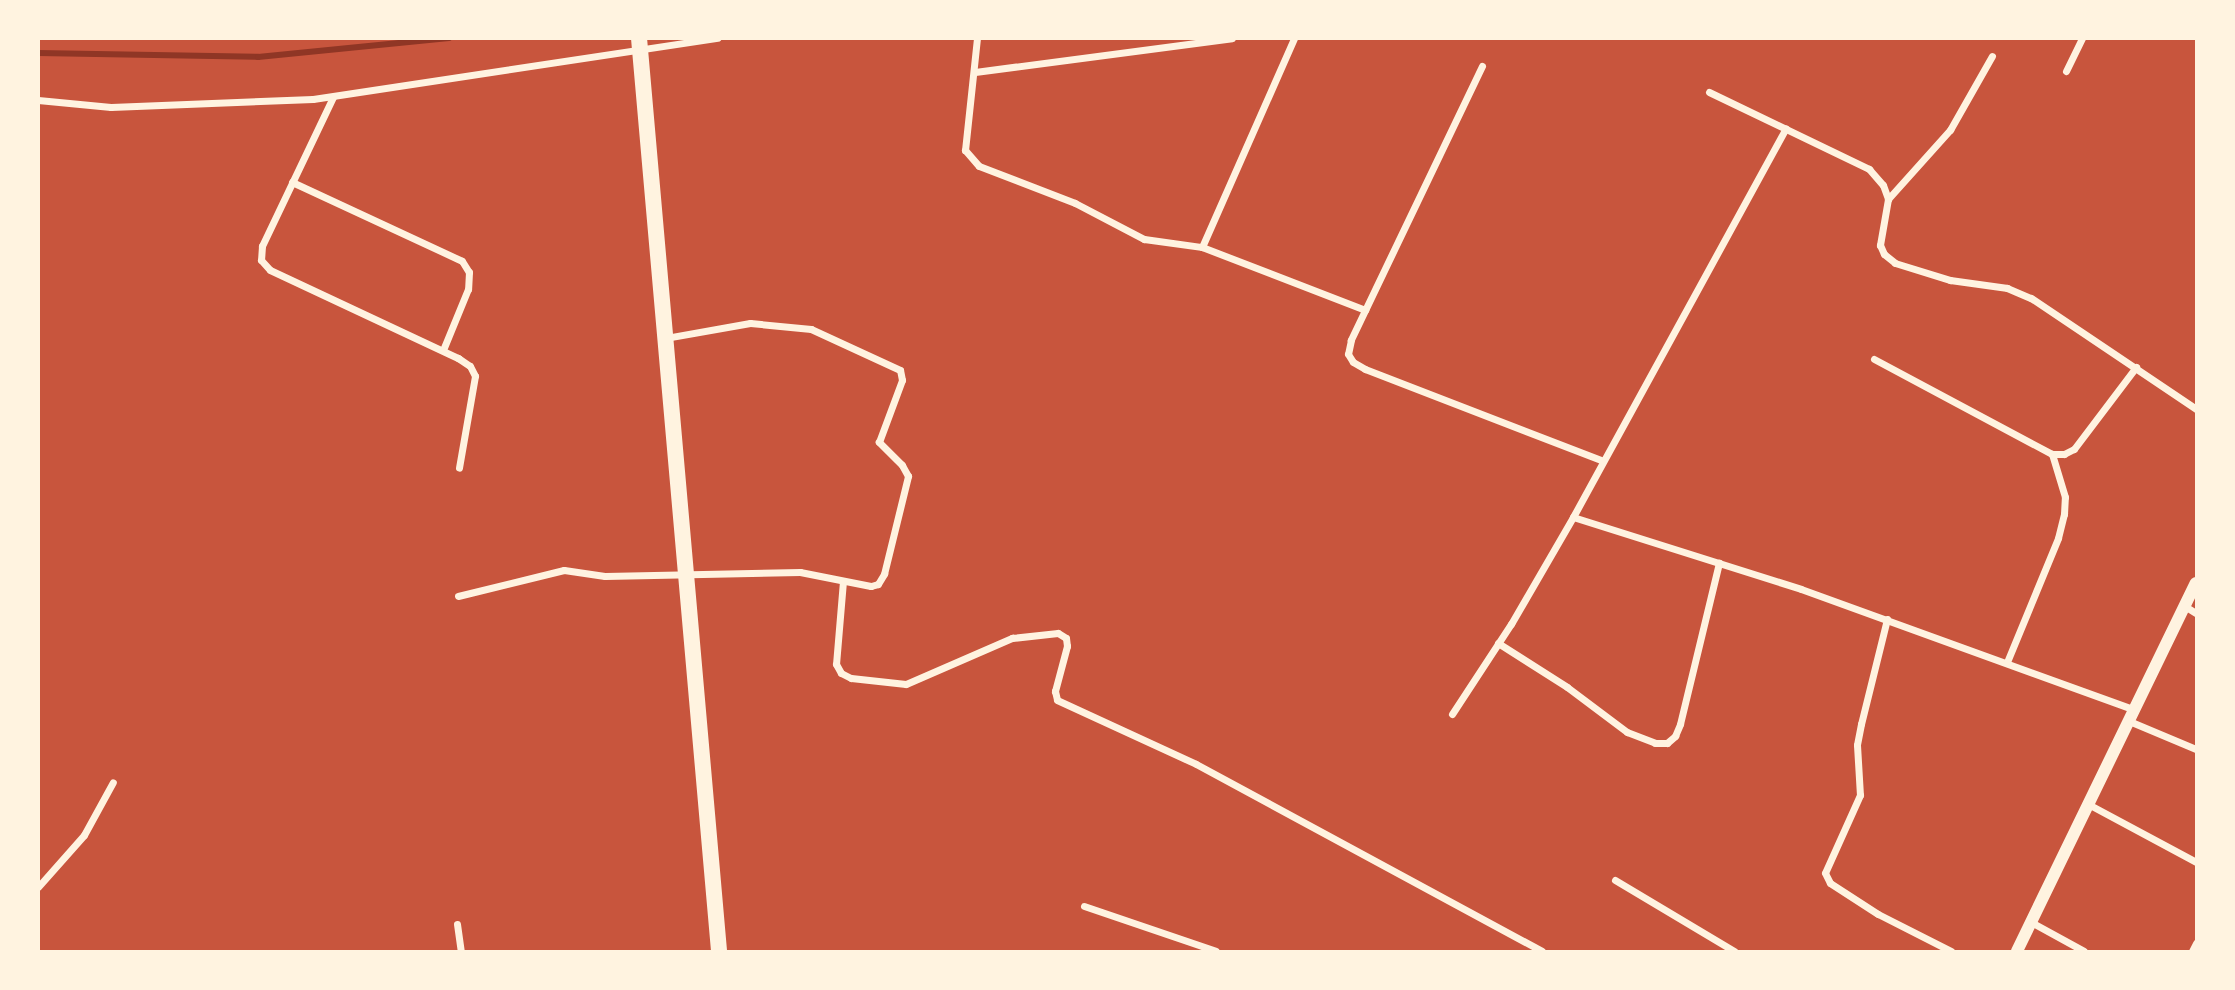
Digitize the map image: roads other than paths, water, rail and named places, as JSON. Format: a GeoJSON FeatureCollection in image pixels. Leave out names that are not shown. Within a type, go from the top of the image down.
{"type":"FeatureCollection","features":[{"type":"Feature","properties":{"kind":"main road"},"geometry":{"type":"LineString","coordinates":[[640,43],[719,951]]}},
{"type":"Feature","properties":{"kind":"street"},"geometry":{"type":"LineString","coordinates":[[38,100],[124,107],[333,97],[640,43],[718,38]]}},
{"type":"Feature","properties":{"kind":"street"},"geometry":{"type":"LineString","coordinates":[[977,38],[965,150],[979,166],[1075,203],[1144,239],[1202,247],[1365,310]]}},
{"type":"Feature","properties":{"kind":"street"},"geometry":{"type":"LineString","coordinates":[[975,72],[1232,38]]}},
{"type":"Feature","properties":{"kind":"street"},"geometry":{"type":"LineString","coordinates":[[1202,247],[1294,38]]}},
{"type":"Feature","properties":{"kind":"street"},"geometry":{"type":"LineString","coordinates":[[2066,71],[2082,38]]}},
{"type":"Feature","properties":{"kind":"street"},"geometry":{"type":"LineString","coordinates":[[1888,199],[1950,130],[1992,56]]}},
{"type":"Feature","properties":{"kind":"street"},"geometry":{"type":"LineString","coordinates":[[1482,66],[1365,310],[1348,354],[1353,362],[1603,461]]}},
{"type":"Feature","properties":{"kind":"street"},"geometry":{"type":"LineString","coordinates":[[1709,92],[1869,169],[1883,185],[1888,199],[1880,245],[1884,254],[1895,263],[1950,280],[2007,288],[2031,298],[2196,409]]}},
{"type":"Feature","properties":{"kind":"street"},"geometry":{"type":"LineString","coordinates":[[333,97],[262,246],[261,260],[270,270],[443,350],[470,366],[475,376],[459,468]]}},
{"type":"Feature","properties":{"kind":"street"},"geometry":{"type":"LineString","coordinates":[[1452,714],[1573,517],[1786,128]]}},
{"type":"Feature","properties":{"kind":"street"},"geometry":{"type":"LineString","coordinates":[[292,183],[462,261],[469,272],[468,289],[443,350]]}},
{"type":"Feature","properties":{"kind":"street"},"geometry":{"type":"LineString","coordinates":[[458,596],[564,570],[605,576],[800,572],[871,586],[878,584],[884,573],[908,476],[879,443],[902,380],[901,370],[824,333],[800,327],[750,323],[666,339]]}},
{"type":"Feature","properties":{"kind":"street"},"geometry":{"type":"LineString","coordinates":[[1874,359],[2052,454],[2064,454],[2074,449],[2136,367]]}},
{"type":"Feature","properties":{"kind":"street"},"geometry":{"type":"LineString","coordinates":[[2007,662],[2058,538],[2064,514],[2065,497],[2052,454]]}},
{"type":"Feature","properties":{"kind":"street"},"geometry":{"type":"LineString","coordinates":[[1573,517],[1887,619],[2007,662],[2131,715],[2196,749]]}},
{"type":"Feature","properties":{"kind":"street"},"geometry":{"type":"LineString","coordinates":[[1498,643],[1567,687],[1627,732],[1655,743],[1667,743],[1675,736],[1681,724],[1719,563]]}},
{"type":"Feature","properties":{"kind":"street"},"geometry":{"type":"LineString","coordinates":[[844,581],[836,664],[841,673],[851,678],[906,684],[1012,638],[1058,633],[1066,638],[1067,646],[1055,691],[1057,700],[1196,764],[1542,951]]}},
{"type":"Feature","properties":{"kind":"street"},"geometry":{"type":"LineString","coordinates":[[2017,951],[2196,583]]}},
{"type":"Feature","properties":{"kind":"street"},"geometry":{"type":"LineString","coordinates":[[2183,605],[2196,613]]}},
{"type":"Feature","properties":{"kind":"street"},"geometry":{"type":"LineString","coordinates":[[1887,619],[1857,745],[1860,795],[1825,873],[1830,883],[1878,914],[1951,951]]}},
{"type":"Feature","properties":{"kind":"street"},"geometry":{"type":"LineString","coordinates":[[38,887],[85,835],[113,782]]}},
{"type":"Feature","properties":{"kind":"street"},"geometry":{"type":"LineString","coordinates":[[2088,804],[2196,862]]}},
{"type":"Feature","properties":{"kind":"street"},"geometry":{"type":"LineString","coordinates":[[1615,880],[1734,951]]}},
{"type":"Feature","properties":{"kind":"street"},"geometry":{"type":"LineString","coordinates":[[1084,906],[1216,951]]}},
{"type":"Feature","properties":{"kind":"street"},"geometry":{"type":"LineString","coordinates":[[2031,922],[2084,951]]}},
{"type":"Feature","properties":{"kind":"street"},"geometry":{"type":"LineString","coordinates":[[457,924],[461,951]]}},
{"type":"Feature","properties":{"kind":"street"},"geometry":{"type":"LineString","coordinates":[[2192,951],[2196,943]]}},
{"type":"Feature","properties":{"kind":"waterway"},"geometry":{"type":"LineString","coordinates":[[38,53],[258,57],[449,38]]}}]}
